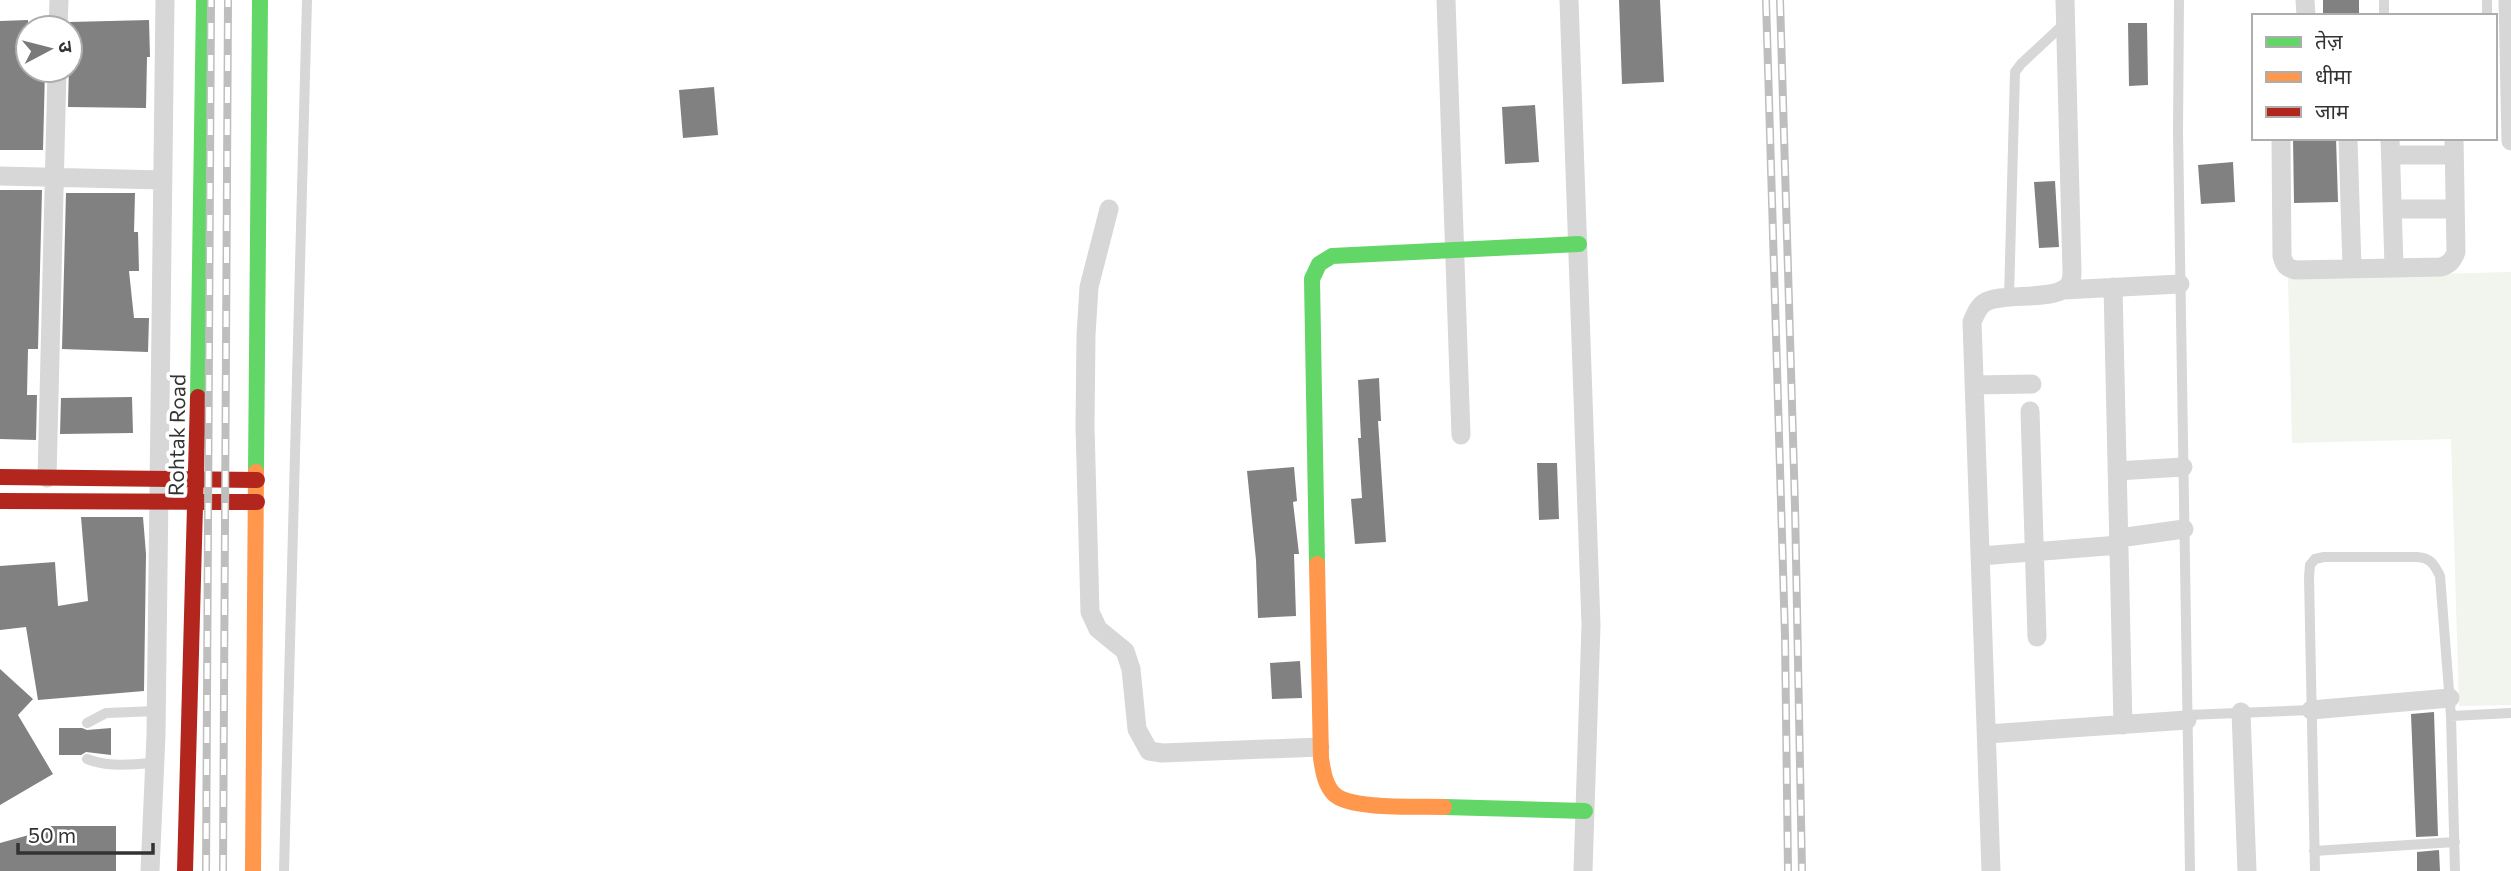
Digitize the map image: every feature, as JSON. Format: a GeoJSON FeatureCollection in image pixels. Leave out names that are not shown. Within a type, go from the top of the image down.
{"type":"FeatureCollection","features":[{"type":"Feature","properties":{"kind":"main road","name":"Rohtak Road"},"geometry":{"type":"LineString","coordinates":[[186,871],[197,479],[204,0]]}},
{"type":"Feature","properties":{"kind":"main road"},"geometry":{"type":"LineString","coordinates":[[253,871],[260,0]]}},
{"type":"Feature","properties":{"kind":"main road"},"geometry":{"type":"LineString","coordinates":[[1579,244],[1323,258],[1312,279],[1320,747],[1325,776],[1332,793],[1340,801],[1351,804],[1585,811]]}},
{"type":"Feature","properties":{"kind":"main road"},"geometry":{"type":"LineString","coordinates":[[0,477],[257,480]]}},
{"type":"Feature","properties":{"kind":"main road"},"geometry":{"type":"LineString","coordinates":[[0,501],[257,502]]}},
{"type":"Feature","properties":{"kind":"street"},"geometry":{"type":"LineString","coordinates":[[150,871],[157,710],[165,0]]}},
{"type":"Feature","properties":{"kind":"street"},"geometry":{"type":"LineString","coordinates":[[1446,0],[1461,435]]}},
{"type":"Feature","properties":{"kind":"street"},"geometry":{"type":"LineString","coordinates":[[1569,0],[1591,625],[1583,871]]}},
{"type":"Feature","properties":{"kind":"street"},"geometry":{"type":"LineString","coordinates":[[2063,290],[2070,284],[2072,272],[2065,0]]}},
{"type":"Feature","properties":{"kind":"street"},"geometry":{"type":"LineString","coordinates":[[2508,0],[2502,71],[2511,141]]}},
{"type":"Feature","properties":{"kind":"street"},"geometry":{"type":"LineString","coordinates":[[47,478],[56,84]]}},
{"type":"Feature","properties":{"kind":"street"},"geometry":{"type":"LineString","coordinates":[[2281,140],[2284,263],[2295,270],[2441,267],[2448,264],[2456,252],[2454,146],[2390,147],[2394,266]]}},
{"type":"Feature","properties":{"kind":"street"},"geometry":{"type":"LineString","coordinates":[[2348,140],[2352,268]]}},
{"type":"Feature","properties":{"kind":"street"},"geometry":{"type":"LineString","coordinates":[[0,176],[163,180]]}},
{"type":"Feature","properties":{"kind":"street"},"geometry":{"type":"LineString","coordinates":[[1110,209],[1089,287],[1087,323],[1085,426],[1090,612],[1098,629],[1125,651],[1131,668],[1137,729],[1149,751],[1162,753],[1320,747]]}},
{"type":"Feature","properties":{"kind":"street"},"geometry":{"type":"LineString","coordinates":[[2392,209],[2455,209]]}},
{"type":"Feature","properties":{"kind":"street"},"geometry":{"type":"LineString","coordinates":[[1991,871],[1972,322],[1983,304],[1993,299],[2063,290],[2180,284]]}},
{"type":"Feature","properties":{"kind":"street"},"geometry":{"type":"LineString","coordinates":[[2113,287],[2123,725]]}},
{"type":"Feature","properties":{"kind":"street"},"geometry":{"type":"LineString","coordinates":[[1974,385],[2032,384]]}},
{"type":"Feature","properties":{"kind":"street"},"geometry":{"type":"LineString","coordinates":[[2030,411],[2037,637]]}},
{"type":"Feature","properties":{"kind":"street"},"geometry":{"type":"LineString","coordinates":[[2118,471],[2183,467]]}},
{"type":"Feature","properties":{"kind":"street"},"geometry":{"type":"LineString","coordinates":[[1981,555],[2034,553],[2184,530]]}},
{"type":"Feature","properties":{"kind":"street"},"geometry":{"type":"LineString","coordinates":[[2311,710],[2450,707]]}},
{"type":"Feature","properties":{"kind":"street"},"geometry":{"type":"LineString","coordinates":[[2241,712],[2246,871]]}},
{"type":"Feature","properties":{"kind":"street"},"geometry":{"type":"LineString","coordinates":[[1987,734],[2187,718]]}},
{"type":"Feature","properties":{"kind":"lane"},"geometry":{"type":"LineString","coordinates":[[284,871],[307,0]]}},
{"type":"Feature","properties":{"kind":"lane"},"geometry":{"type":"LineString","coordinates":[[2179,0],[2180,284],[2190,871]]}},
{"type":"Feature","properties":{"kind":"lane"},"geometry":{"type":"LineString","coordinates":[[2009,298],[2015,72],[2066,22]]}},
{"type":"Feature","properties":{"kind":"lane"},"geometry":{"type":"LineString","coordinates":[[2315,871],[2308,577],[2310,565],[2315,559],[2323,557],[2417,557],[2427,558],[2434,564],[2440,576],[2450,707],[2455,871]]}},
{"type":"Feature","properties":{"kind":"lane"},"geometry":{"type":"LineString","coordinates":[[2450,707],[2511,713]]}},
{"type":"Feature","properties":{"kind":"lane"},"geometry":{"type":"LineString","coordinates":[[87,723],[106,713],[157,710]]}},
{"type":"Feature","properties":{"kind":"lane"},"geometry":{"type":"LineString","coordinates":[[2187,718],[2241,712],[2311,710]]}},
{"type":"Feature","properties":{"kind":"lane"},"geometry":{"type":"LineString","coordinates":[[86,759],[103,765],[117,766],[155,763]]}},
{"type":"Feature","properties":{"kind":"lane"},"geometry":{"type":"LineString","coordinates":[[2314,851],[2455,842]]}},
{"type":"Feature","properties":{"kind":"shaded area"},"geometry":{"type":"Polygon","coordinates":[[[2511,272],[2511,705],[2459,706],[2451,439],[2292,443],[2288,278],[2511,272]]]}},
{"type":"Feature","properties":{"kind":"building"},"geometry":{"type":"Polygon","coordinates":[[[1619,0],[1660,0],[1664,82],[1622,84],[1619,0]]]}},
{"type":"Feature","properties":{"kind":"building"},"geometry":{"type":"Polygon","coordinates":[[[2323,0],[2359,0],[2359,14],[2323,14],[2323,0]]]}},
{"type":"Feature","properties":{"kind":"building"},"geometry":{"type":"Polygon","coordinates":[[[14,20],[14,84],[45,84],[43,150],[0,150],[0,21],[14,20]]]}},
{"type":"Feature","properties":{"kind":"building"},"geometry":{"type":"Polygon","coordinates":[[[149,20],[150,57],[147,57],[146,108],[68,107],[69,84],[84,84],[84,22],[149,20]]]}},
{"type":"Feature","properties":{"kind":"building"},"geometry":{"type":"Polygon","coordinates":[[[2128,23],[2147,23],[2148,85],[2129,86],[2128,23]]]}},
{"type":"Feature","properties":{"kind":"building"},"geometry":{"type":"Polygon","coordinates":[[[714,87],[718,135],[683,138],[679,90],[714,87]]]}},
{"type":"Feature","properties":{"kind":"building"},"geometry":{"type":"Polygon","coordinates":[[[1535,105],[1539,162],[1505,164],[1502,107],[1535,105]]]}},
{"type":"Feature","properties":{"kind":"building"},"geometry":{"type":"Polygon","coordinates":[[[2293,140],[2336,140],[2338,202],[2294,203],[2293,140]]]}},
{"type":"Feature","properties":{"kind":"building"},"geometry":{"type":"Polygon","coordinates":[[[2233,162],[2235,202],[2201,204],[2198,165],[2233,162]]]}},
{"type":"Feature","properties":{"kind":"building"},"geometry":{"type":"Polygon","coordinates":[[[2055,181],[2059,247],[2039,248],[2034,182],[2055,181]]]}},
{"type":"Feature","properties":{"kind":"building"},"geometry":{"type":"Polygon","coordinates":[[[0,190],[42,190],[38,349],[28,349],[27,395],[37,395],[36,440],[0,439],[0,190]]]}},
{"type":"Feature","properties":{"kind":"building"},"geometry":{"type":"Polygon","coordinates":[[[66,193],[135,193],[134,232],[138,232],[139,271],[129,271],[134,318],[149,318],[148,352],[62,349],[66,193]]]}},
{"type":"Feature","properties":{"kind":"building"},"geometry":{"type":"Polygon","coordinates":[[[1379,378],[1381,421],[1378,421],[1386,542],[1355,544],[1351,499],[1362,498],[1358,380],[1379,378]]]}},
{"type":"Feature","properties":{"kind":"building"},"geometry":{"type":"Polygon","coordinates":[[[132,397],[133,433],[60,434],[61,398],[132,397]]]}},
{"type":"Feature","properties":{"kind":"building"},"geometry":{"type":"Polygon","coordinates":[[[1537,463],[1557,463],[1559,519],[1539,520],[1537,463]]]}},
{"type":"Feature","properties":{"kind":"building"},"geometry":{"type":"Polygon","coordinates":[[[1294,467],[1297,501],[1293,502],[1299,554],[1294,554],[1296,616],[1258,618],[1256,560],[1247,471],[1294,467]]]}},
{"type":"Feature","properties":{"kind":"building"},"geometry":{"type":"Polygon","coordinates":[[[81,517],[143,517],[146,554],[144,691],[38,700],[26,627],[0,630],[0,566],[55,562],[58,606],[88,601],[81,517]]]}},
{"type":"Feature","properties":{"kind":"building"},"geometry":{"type":"Polygon","coordinates":[[[1300,661],[1302,698],[1272,699],[1270,663],[1300,661]]]}},
{"type":"Feature","properties":{"kind":"building"},"geometry":{"type":"Polygon","coordinates":[[[0,669],[33,699],[18,715],[53,774],[0,805],[0,669]]]}},
{"type":"Feature","properties":{"kind":"building"},"geometry":{"type":"Polygon","coordinates":[[[2434,712],[2438,836],[2416,837],[2411,714],[2434,712]]]}},
{"type":"Feature","properties":{"kind":"building"},"geometry":{"type":"Polygon","coordinates":[[[59,728],[111,728],[111,755],[86,752],[81,755],[59,755],[59,728]]]}},
{"type":"Feature","properties":{"kind":"building"},"geometry":{"type":"Polygon","coordinates":[[[47,826],[116,826],[116,871],[0,871],[0,843],[47,830],[47,826]]]}},
{"type":"Feature","properties":{"kind":"building"},"geometry":{"type":"Polygon","coordinates":[[[2439,850],[2440,871],[2417,871],[2417,852],[2439,850]]]}},
{"type":"Feature","properties":{"kind":"railway"},"geometry":{"type":"LineString","coordinates":[[206,871],[211,0]]}},
{"type":"Feature","properties":{"kind":"railway"},"geometry":{"type":"LineString","coordinates":[[223,871],[228,0]]}},
{"type":"Feature","properties":{"kind":"railway"},"geometry":{"type":"LineString","coordinates":[[1766,0],[1785,636],[1788,871]]}},
{"type":"Feature","properties":{"kind":"railway"},"geometry":{"type":"LineString","coordinates":[[1780,0],[1795,506],[1802,871]]}},
{"type":"Feature","properties":{"kind":"traffic: fast"},"geometry":{"type":"LineString","coordinates":[[198,397],[204,0]]}},
{"type":"Feature","properties":{"kind":"traffic: fast"},"geometry":{"type":"LineString","coordinates":[[256,472],[260,0]]}},
{"type":"Feature","properties":{"kind":"traffic: fast"},"geometry":{"type":"LineString","coordinates":[[1317,564],[1312,279],[1319,264],[1332,256],[1579,244]]}},
{"type":"Feature","properties":{"kind":"traffic: fast"},"geometry":{"type":"LineString","coordinates":[[1444,807],[1585,811]]}},
{"type":"Feature","properties":{"kind":"traffic: slow"},"geometry":{"type":"LineString","coordinates":[[253,871],[256,472]]}},
{"type":"Feature","properties":{"kind":"traffic: slow"},"geometry":{"type":"LineString","coordinates":[[1317,564],[1321,758],[1328,786],[1334,794],[1355,803],[1444,807]]}},
{"type":"Feature","properties":{"kind":"traffic: jam"},"geometry":{"type":"LineString","coordinates":[[185,871],[198,397]]}},
{"type":"Feature","properties":{"kind":"traffic: jam"},"geometry":{"type":"LineString","coordinates":[[0,477],[257,480]]}},
{"type":"Feature","properties":{"kind":"traffic: jam"},"geometry":{"type":"LineString","coordinates":[[0,501],[257,502]]}}]}
